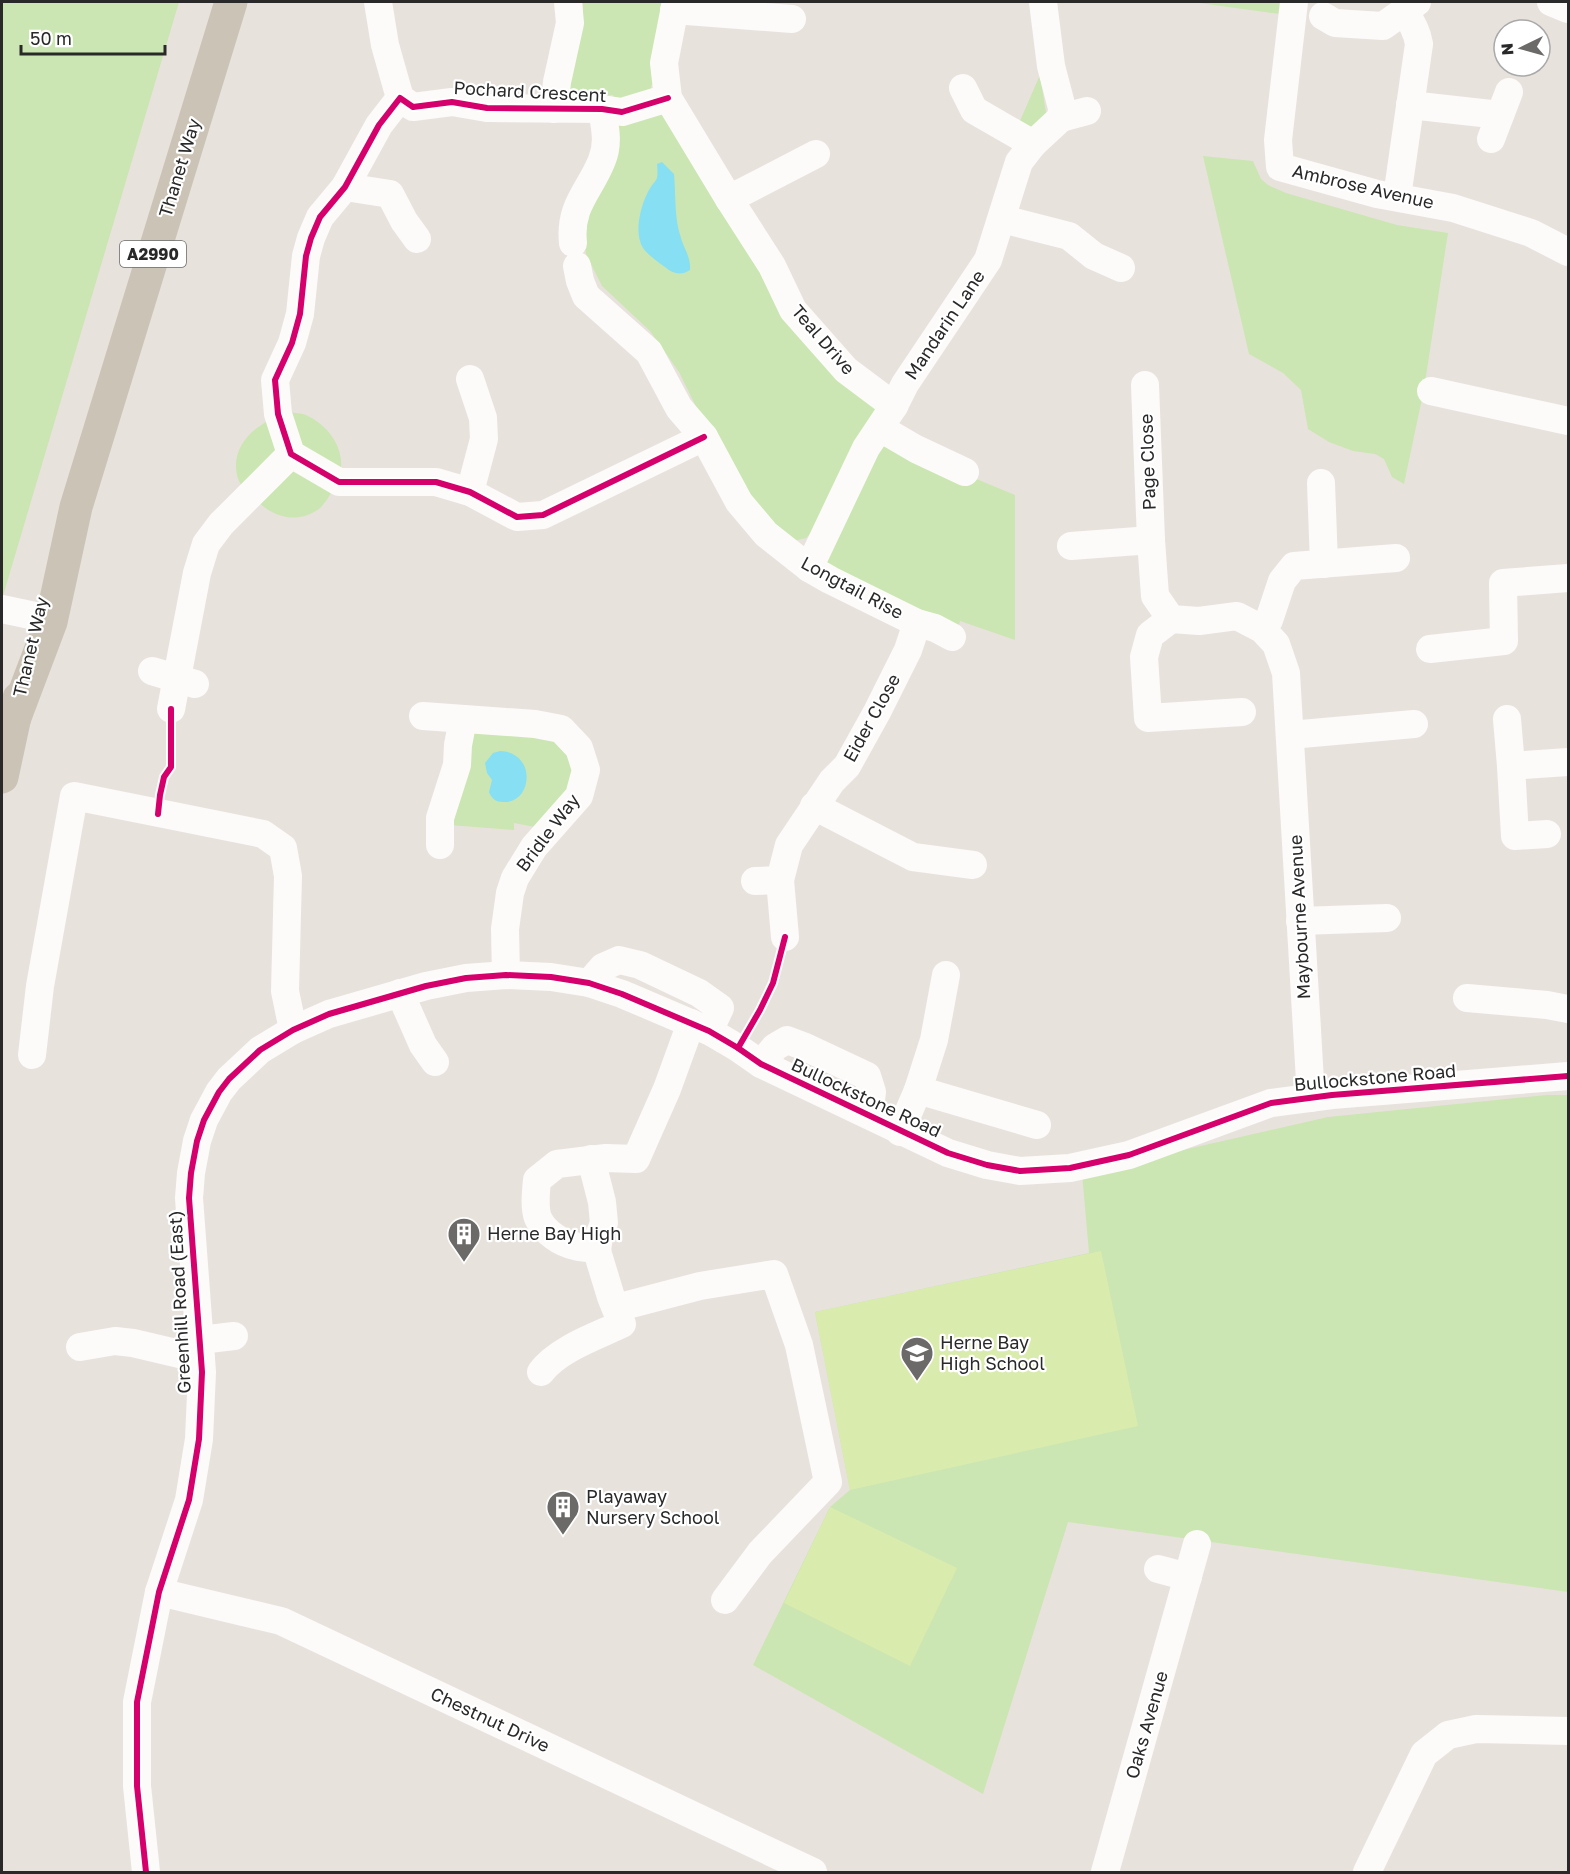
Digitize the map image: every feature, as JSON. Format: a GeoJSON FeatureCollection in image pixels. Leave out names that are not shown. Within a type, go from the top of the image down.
{"type":"FeatureCollection","features":[{"type":"Feature","properties":{"kind":"main road","name":"Thanet Way"},"geometry":{"type":"LineString","coordinates":[[2,777],[35,616],[76,507],[231,2]]}},
{"type":"Feature","properties":{"kind":"main road","name":"Thanet Way"},"geometry":{"type":"LineString","coordinates":[[14,720],[51,622],[76,507]]}},
{"type":"Feature","properties":{"kind":"street"},"geometry":{"type":"LineString","coordinates":[[378,2],[385,45],[400,98],[379,125],[345,188],[320,217],[311,238],[306,256],[300,314],[292,343],[276,380],[278,414],[291,454],[339,482],[436,482],[470,492],[517,517],[543,514],[704,437]]}},
{"type":"Feature","properties":{"kind":"street"},"geometry":{"type":"LineString","coordinates":[[554,109],[557,82],[570,23],[568,2]]}},
{"type":"Feature","properties":{"kind":"street","name":"Mandarin Lane"},"geometry":{"type":"LineString","coordinates":[[809,568],[866,448],[887,417],[905,384],[988,260],[1019,162],[1033,144],[1074,115],[1062,108],[1051,66],[1043,2]]}},
{"type":"Feature","properties":{"kind":"street","name":"Ambrose Avenue"},"geometry":{"type":"LineString","coordinates":[[1294,2],[1278,140],[1280,167],[1377,194],[1453,207],[1531,233],[1569,252]]}},
{"type":"Feature","properties":{"kind":"street","name":"Teal Drive"},"geometry":{"type":"LineString","coordinates":[[792,19],[675,6],[664,63],[668,98],[729,200],[772,266],[793,310],[887,417]]}},
{"type":"Feature","properties":{"kind":"street"},"geometry":{"type":"LineString","coordinates":[[1323,16],[1335,23],[1383,26],[1410,6],[1419,44],[1397,197]]}},
{"type":"Feature","properties":{"kind":"street"},"geometry":{"type":"LineString","coordinates":[[963,88],[974,110],[1033,144]]}},
{"type":"Feature","properties":{"kind":"street","name":"Pochard Crescent"},"geometry":{"type":"LineString","coordinates":[[400,98],[413,107],[452,102],[487,108],[602,109],[622,112],[668,98]]}},
{"type":"Feature","properties":{"kind":"street"},"geometry":{"type":"LineString","coordinates":[[1410,105],[1500,115]]}},
{"type":"Feature","properties":{"kind":"street","name":"Longtail Rise"},"geometry":{"type":"LineString","coordinates":[[602,109],[607,139],[602,160],[576,208],[571,229],[580,281],[586,296],[649,352],[679,408],[704,437],[739,502],[766,534],[809,568],[917,623],[935,628],[952,637]]}},
{"type":"Feature","properties":{"kind":"street"},"geometry":{"type":"LineString","coordinates":[[729,200],[816,154]]}},
{"type":"Feature","properties":{"kind":"street"},"geometry":{"type":"LineString","coordinates":[[345,188],[390,194],[404,221],[417,239]]}},
{"type":"Feature","properties":{"kind":"street"},"geometry":{"type":"LineString","coordinates":[[1002,219],[1069,236],[1094,256],[1121,268]]}},
{"type":"Feature","properties":{"kind":"street"},"geometry":{"type":"LineString","coordinates":[[470,379],[483,418],[484,439],[470,492]]}},
{"type":"Feature","properties":{"kind":"street","name":"Page Close"},"geometry":{"type":"LineString","coordinates":[[1145,385],[1151,540]]}},
{"type":"Feature","properties":{"kind":"street"},"geometry":{"type":"LineString","coordinates":[[1431,391],[1569,421]]}},
{"type":"Feature","properties":{"kind":"street"},"geometry":{"type":"LineString","coordinates":[[887,417],[916,449],[965,472]]}},
{"type":"Feature","properties":{"kind":"street"},"geometry":{"type":"LineString","coordinates":[[171,708],[174,678],[197,573],[206,544],[221,524],[291,454]]}},
{"type":"Feature","properties":{"kind":"street"},"geometry":{"type":"LineString","coordinates":[[1321,483],[1324,564]]}},
{"type":"Feature","properties":{"kind":"street"},"geometry":{"type":"LineString","coordinates":[[1071,546],[1151,540],[1155,596],[1171,619],[1150,635],[1144,657],[1148,718],[1242,712]]}},
{"type":"Feature","properties":{"kind":"street"},"geometry":{"type":"LineString","coordinates":[[1262,630],[1269,620],[1282,581],[1294,566],[1396,558]]}},
{"type":"Feature","properties":{"kind":"street"},"geometry":{"type":"LineString","coordinates":[[1431,649],[1504,641],[1503,583],[1569,578]]}},
{"type":"Feature","properties":{"kind":"street"},"geometry":{"type":"LineString","coordinates":[[2,609],[35,616]]}},
{"type":"Feature","properties":{"kind":"street","name":"Maybourne Avenue"},"geometry":{"type":"LineString","coordinates":[[1171,619],[1198,621],[1237,616],[1262,630],[1276,644],[1287,673],[1311,1098]]}},
{"type":"Feature","properties":{"kind":"street","name":"Eider Close"},"geometry":{"type":"LineString","coordinates":[[785,937],[768,881],[814,806],[847,765],[908,650],[917,623]]}},
{"type":"Feature","properties":{"kind":"street","name":"Bridle Way"},"geometry":{"type":"LineString","coordinates":[[423,716],[512,721],[561,729],[579,748],[586,770],[579,796],[534,847],[515,878],[510,893],[506,913],[506,975]]}},
{"type":"Feature","properties":{"kind":"street"},"geometry":{"type":"LineString","coordinates":[[440,845],[440,818],[457,765],[463,719]]}},
{"type":"Feature","properties":{"kind":"street"},"geometry":{"type":"LineString","coordinates":[[1507,719],[1515,836],[1547,834]]}},
{"type":"Feature","properties":{"kind":"street"},"geometry":{"type":"LineString","coordinates":[[1290,735],[1414,724]]}},
{"type":"Feature","properties":{"kind":"street"},"geometry":{"type":"LineString","coordinates":[[1512,766],[1569,762]]}},
{"type":"Feature","properties":{"kind":"street"},"geometry":{"type":"LineString","coordinates":[[32,1055],[40,986],[74,795],[262,834],[282,848],[288,876],[285,991],[293,1030],[329,1014],[400,993],[466,978],[506,975],[551,976],[589,983],[603,967],[619,960],[639,965],[699,993],[720,1008],[700,1027],[667,1089],[636,1160],[591,1159],[557,1164],[537,1180],[537,1217],[549,1233],[576,1247],[593,1248],[597,1251]]}},
{"type":"Feature","properties":{"kind":"street"},"geometry":{"type":"LineString","coordinates":[[814,806],[913,857],[973,865]]}},
{"type":"Feature","properties":{"kind":"street"},"geometry":{"type":"LineString","coordinates":[[1300,921],[1387,918]]}},
{"type":"Feature","properties":{"kind":"street","name":"Bullockstone Road"},"geometry":{"type":"LineString","coordinates":[[900,1132],[918,1090],[934,1040],[946,975]]}},
{"type":"Feature","properties":{"kind":"street"},"geometry":{"type":"LineString","coordinates":[[400,993],[423,1045],[435,1062]]}},
{"type":"Feature","properties":{"kind":"street"},"geometry":{"type":"LineString","coordinates":[[1467,998],[1569,1009]]}},
{"type":"Feature","properties":{"kind":"street","name":"Bullockstone Road"},"geometry":{"type":"LineString","coordinates":[[700,1027],[761,1064],[775,1047],[787,1040],[856,1071],[867,1076],[872,1092],[869,1115],[900,1132],[948,1153],[987,1165],[1020,1171],[1070,1168],[1129,1155],[1271,1103],[1569,1076]]}},
{"type":"Feature","properties":{"kind":"street","name":"Greenhill Road (East)"},"geometry":{"type":"LineString","coordinates":[[146,1872],[137,1786],[137,1702],[159,1592],[189,1500],[198,1439],[200,1349],[189,1198],[195,1153],[204,1120],[229,1079],[260,1050],[293,1030]]}},
{"type":"Feature","properties":{"kind":"street","name":"Bullockstone Road"},"geometry":{"type":"LineString","coordinates":[[918,1090],[1037,1125]]}},
{"type":"Feature","properties":{"kind":"street"},"geometry":{"type":"LineString","coordinates":[[541,1372],[545,1366],[570,1349],[622,1324],[597,1251],[604,1223],[602,1202],[591,1159]]}},
{"type":"Feature","properties":{"kind":"street"},"geometry":{"type":"LineString","coordinates":[[616,1308],[700,1286],[774,1274],[799,1345],[828,1482],[760,1553],[725,1600]]}},
{"type":"Feature","properties":{"kind":"street"},"geometry":{"type":"LineString","coordinates":[[80,1347],[115,1341],[200,1349],[234,1336]]}},
{"type":"Feature","properties":{"kind":"street","name":"Oaks Avenue"},"geometry":{"type":"LineString","coordinates":[[1105,1872],[1197,1544]]}},
{"type":"Feature","properties":{"kind":"street"},"geometry":{"type":"LineString","coordinates":[[1158,1569],[1188,1577]]}},
{"type":"Feature","properties":{"kind":"street","name":"Chestnut Drive"},"geometry":{"type":"LineString","coordinates":[[159,1592],[281,1621],[813,1872]]}},
{"type":"Feature","properties":{"kind":"street"},"geometry":{"type":"LineString","coordinates":[[1367,1872],[1424,1754],[1448,1736],[1476,1729],[1569,1731]]}},
{"type":"Feature","properties":{"kind":"green space"},"geometry":{"type":"Polygon","coordinates":[[[2,2],[179,2],[3,596],[2,596],[2,2]]]}},
{"type":"Feature","properties":{"kind":"green space"},"geometry":{"type":"Polygon","coordinates":[[[583,2],[668,2],[655,80],[651,86],[655,108],[879,409],[974,478],[1015,495],[1015,640],[960,621],[959,625],[928,614],[826,567],[811,533],[806,538],[793,541],[770,523],[709,433],[679,372],[650,331],[602,286],[586,254],[585,223],[618,124],[613,95],[572,99],[568,97],[583,18],[583,2]]]}},
{"type":"Feature","properties":{"kind":"green space"},"geometry":{"type":"Polygon","coordinates":[[[1281,2],[1280,14],[1199,3],[1281,2]]]}},
{"type":"Feature","properties":{"kind":"green space"},"geometry":{"type":"Polygon","coordinates":[[[1040,75],[1047,119],[1042,129],[1016,130],[1040,75]]]}},
{"type":"Feature","properties":{"kind":"green space"},"geometry":{"type":"Polygon","coordinates":[[[1203,156],[1253,161],[1261,179],[1268,185],[1286,193],[1397,225],[1448,233],[1424,389],[1404,484],[1392,477],[1384,459],[1375,454],[1353,451],[1329,442],[1308,429],[1301,390],[1283,373],[1249,354],[1203,156]]]}},
{"type":"Feature","properties":{"kind":"green space"},"geometry":{"type":"Polygon","coordinates":[[[288,412],[300,413],[317,421],[333,438],[341,458],[339,479],[323,505],[310,514],[293,518],[276,514],[261,505],[240,483],[236,465],[239,449],[248,436],[270,419],[288,412]]]}},
{"type":"Feature","properties":{"kind":"green space"},"geometry":{"type":"Polygon","coordinates":[[[513,728],[569,747],[575,781],[540,828],[514,823],[514,830],[450,825],[472,733],[513,728]]]}},
{"type":"Feature","properties":{"kind":"green space"},"geometry":{"type":"Polygon","coordinates":[[[1547,1095],[1568,1095],[1568,1592],[1068,1522],[983,1794],[753,1665],[830,1507],[850,1490],[815,1312],[1089,1253],[1082,1173],[1328,1117],[1547,1095]]]}},
{"type":"Feature","properties":{"kind":"green space"},"geometry":{"type":"Polygon","coordinates":[[[1101,1251],[1138,1426],[850,1490],[815,1312],[1101,1251]]]}},
{"type":"Feature","properties":{"kind":"green space"},"geometry":{"type":"Polygon","coordinates":[[[830,1507],[957,1568],[910,1666],[784,1603],[830,1507]]]}},
{"type":"Feature","properties":{"kind":"water"},"geometry":{"type":"Polygon","coordinates":[[[662,162],[674,174],[677,223],[690,265],[690,270],[683,273],[671,271],[653,258],[640,242],[638,228],[642,206],[657,178],[657,164],[662,162]]]}},
{"type":"Feature","properties":{"kind":"water"},"geometry":{"type":"Polygon","coordinates":[[[500,751],[512,754],[520,760],[527,778],[520,795],[513,800],[503,802],[493,798],[489,792],[492,780],[487,773],[485,763],[493,753],[500,751]]]}},
{"type":"Feature","properties":{"kind":"cycle path"},"geometry":{"type":"LineString","coordinates":[[668,98],[622,112],[602,109],[487,108],[452,102],[413,107],[400,98],[379,125],[345,187],[320,217],[311,238],[306,256],[300,314],[292,343],[275,380],[278,414],[291,454],[339,482],[436,482],[470,492],[517,517],[543,515],[704,437]]}},
{"type":"Feature","properties":{"kind":"cycle path"},"geometry":{"type":"LineString","coordinates":[[158,814],[164,777],[171,767],[171,709]]}},
{"type":"Feature","properties":{"kind":"cycle path"},"geometry":{"type":"LineString","coordinates":[[738,1048],[773,983],[785,937]]}},
{"type":"Feature","properties":{"kind":"cycle path"},"geometry":{"type":"LineString","coordinates":[[146,1872],[137,1786],[137,1702],[159,1592],[189,1500],[199,1439],[202,1372],[189,1198],[191,1173],[204,1120],[219,1092],[229,1079],[260,1050],[293,1030],[329,1014],[426,986],[466,978],[506,975],[551,977],[589,983],[622,994],[709,1031],[761,1064],[948,1153],[987,1165],[1020,1171],[1070,1168],[1129,1155],[1271,1103],[1332,1095],[1568,1076]]}},
{"type":"Feature","properties":{"kind":"place","name":"Herne Bay High"},"geometry":{"type":"Point","coordinates":[464,1263]}},
{"type":"Feature","properties":{"kind":"place","name":"Herne Bay High School"},"geometry":{"type":"Point","coordinates":[917,1382]}},
{"type":"Feature","properties":{"kind":"place","name":"Playaway Nursery School"},"geometry":{"type":"Point","coordinates":[563,1536]}}]}
